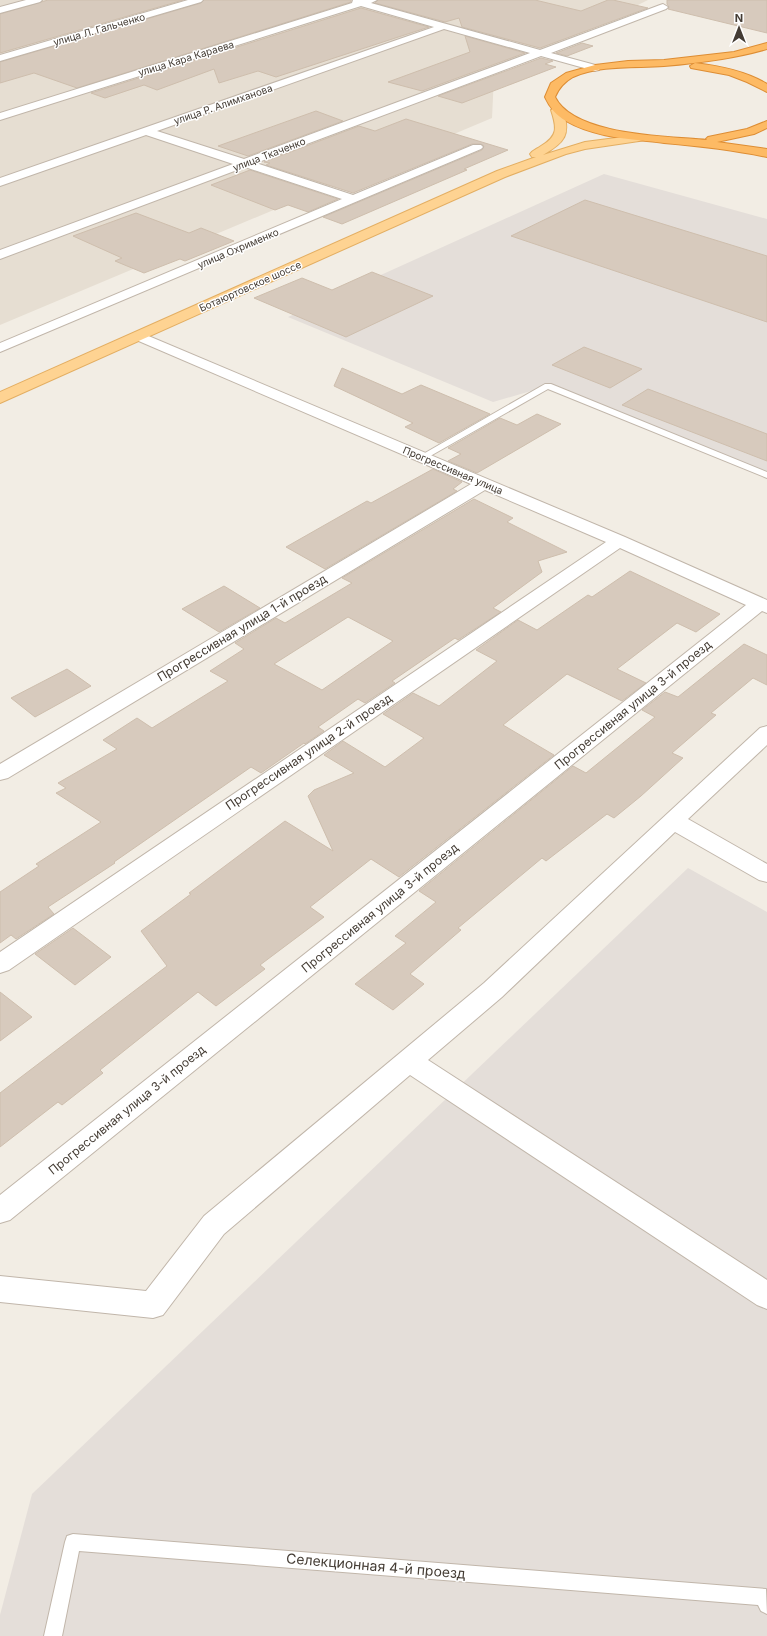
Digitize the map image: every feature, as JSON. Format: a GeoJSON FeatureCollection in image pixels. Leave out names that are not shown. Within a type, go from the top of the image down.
{"type":"FeatureCollection","features":[{"type":"Feature","properties":{"kind":"highway"},"geometry":{"type":"LineString","coordinates":[[767,46],[735,55],[664,63],[628,64],[595,68],[570,75],[555,86],[550,97],[557,110],[575,122],[604,131],[640,138],[678,140],[767,153]]}},
{"type":"Feature","properties":{"kind":"highway"},"geometry":{"type":"LineString","coordinates":[[664,63],[700,66],[734,74],[760,84],[767,89]]}},
{"type":"Feature","properties":{"kind":"highway"},"geometry":{"type":"LineString","coordinates":[[678,140],[718,138],[750,132],[767,124]]}},
{"type":"Feature","properties":{"kind":"main road"},"geometry":{"type":"LineString","coordinates":[[501,174],[554,143],[562,132],[562,123],[557,110]]}},
{"type":"Feature","properties":{"kind":"main road"},"geometry":{"type":"LineString","coordinates":[[501,174],[562,152],[584,146],[640,138]]}},
{"type":"Feature","properties":{"kind":"main road","name":"Ботаюртовское шоссе"},"geometry":{"type":"LineString","coordinates":[[0,398],[501,174]]}},
{"type":"Feature","properties":{"kind":"street"},"geometry":{"type":"LineString","coordinates":[[0,10],[37,0]]}},
{"type":"Feature","properties":{"kind":"street","name":"улица Л. Гальченко"},"geometry":{"type":"LineString","coordinates":[[0,58],[198,0]]}},
{"type":"Feature","properties":{"kind":"street"},"geometry":{"type":"LineString","coordinates":[[349,0],[595,68]]}},
{"type":"Feature","properties":{"kind":"street","name":"улица Кара Караева"},"geometry":{"type":"LineString","coordinates":[[0,117],[372,0]]}},
{"type":"Feature","properties":{"kind":"street","name":"улица Ткаченко"},"geometry":{"type":"LineString","coordinates":[[0,255],[538,52],[663,7]]}},
{"type":"Feature","properties":{"kind":"street","name":"улица Р. Алимханова"},"geometry":{"type":"LineString","coordinates":[[0,182],[445,26]]}},
{"type":"Feature","properties":{"kind":"street"},"geometry":{"type":"LineString","coordinates":[[146,131],[353,199]]}},
{"type":"Feature","properties":{"kind":"street","name":"улица Охрименко"},"geometry":{"type":"LineString","coordinates":[[0,348],[477,147]]}},
{"type":"Feature","properties":{"kind":"street","name":"Прогрессивная улица"},"geometry":{"type":"LineString","coordinates":[[139,336],[484,483],[763,605]]}},
{"type":"Feature","properties":{"kind":"street","name":"Прогрессивная улица 1-й проезд"},"geometry":{"type":"LineString","coordinates":[[0,773],[484,483]]}},
{"type":"Feature","properties":{"kind":"street","name":"Прогрессивная улица 2-й проезд"},"geometry":{"type":"LineString","coordinates":[[0,964],[618,541]]}},
{"type":"Feature","properties":{"kind":"street","name":"Прогрессивная улица 3-й проезд"},"geometry":{"type":"LineString","coordinates":[[0,1212],[763,605]]}},
{"type":"Feature","properties":{"kind":"street"},"geometry":{"type":"LineString","coordinates":[[0,1289],[153,1305],[214,1225],[493,990],[674,821],[763,745]]}},
{"type":"Feature","properties":{"kind":"street"},"geometry":{"type":"LineString","coordinates":[[674,821],[767,874]]}},
{"type":"Feature","properties":{"kind":"street"},"geometry":{"type":"LineString","coordinates":[[409,1061],[767,1296]]}},
{"type":"Feature","properties":{"kind":"lane"},"geometry":{"type":"LineString","coordinates":[[422,457],[548,386],[767,475]]}},
{"type":"Feature","properties":{"kind":"lane","name":"Селекционная 4-й проезд"},"geometry":{"type":"LineString","coordinates":[[53,1636],[73,1542],[766,1597],[767,1605]]}},
{"type":"Feature","properties":{"kind":"shaded area"},"geometry":{"type":"Polygon","coordinates":[[[0,0],[648,0],[494,76],[492,118],[0,325],[0,0]]]}},
{"type":"Feature","properties":{"kind":"shaded area"},"geometry":{"type":"Polygon","coordinates":[[[604,174],[767,219],[767,472],[548,386],[493,402],[288,317],[604,174]]]}},
{"type":"Feature","properties":{"kind":"shaded area"},"geometry":{"type":"Polygon","coordinates":[[[688,868],[767,912],[767,1636],[0,1636],[0,1615],[32,1494],[688,868]]]}},
{"type":"Feature","properties":{"kind":"building"},"geometry":{"type":"Polygon","coordinates":[[[48,0],[183,0],[0,53],[0,14],[48,0]]]}},
{"type":"Feature","properties":{"kind":"building"},"geometry":{"type":"Polygon","coordinates":[[[204,0],[351,0],[351,2],[77,88],[34,73],[0,83],[0,62],[201,3],[204,0]]]}},
{"type":"Feature","properties":{"kind":"building"},"geometry":{"type":"Polygon","coordinates":[[[378,0],[535,0],[581,11],[608,0],[613,0],[648,8],[540,48],[462,27],[459,18],[445,22],[375,3],[378,0]]]}},
{"type":"Feature","properties":{"kind":"building"},"geometry":{"type":"Polygon","coordinates":[[[667,0],[767,0],[767,33],[668,9],[669,7],[667,0]]]}},
{"type":"Feature","properties":{"kind":"building"},"geometry":{"type":"Polygon","coordinates":[[[361,8],[429,27],[276,77],[258,71],[219,83],[214,69],[157,90],[144,85],[105,98],[91,93],[361,8]]]}},
{"type":"Feature","properties":{"kind":"building"},"geometry":{"type":"Polygon","coordinates":[[[465,36],[525,53],[422,91],[388,82],[470,52],[465,36]]]}},
{"type":"Feature","properties":{"kind":"building"},"geometry":{"type":"Polygon","coordinates":[[[582,43],[593,46],[567,56],[556,53],[582,43]]]}},
{"type":"Feature","properties":{"kind":"building"},"geometry":{"type":"Polygon","coordinates":[[[541,58],[553,61],[545,64],[556,67],[462,103],[438,96],[541,58]]]}},
{"type":"Feature","properties":{"kind":"building"},"geometry":{"type":"Polygon","coordinates":[[[316,111],[343,121],[248,156],[218,146],[316,111]]]}},
{"type":"Feature","properties":{"kind":"building"},"geometry":{"type":"Polygon","coordinates":[[[406,119],[508,150],[464,169],[467,170],[342,224],[323,217],[482,150],[484,146],[481,144],[472,144],[353,193],[266,165],[270,163],[264,162],[359,126],[375,131],[406,119]]]}},
{"type":"Feature","properties":{"kind":"building"},"geometry":{"type":"Polygon","coordinates":[[[250,170],[338,199],[308,212],[288,205],[275,210],[211,185],[250,170]]]}},
{"type":"Feature","properties":{"kind":"building"},"geometry":{"type":"Polygon","coordinates":[[[585,200],[767,256],[767,322],[511,236],[585,200]]]}},
{"type":"Feature","properties":{"kind":"building"},"geometry":{"type":"Polygon","coordinates":[[[136,213],[189,233],[201,228],[234,241],[185,261],[180,259],[144,273],[115,261],[122,258],[73,236],[136,213]]]}},
{"type":"Feature","properties":{"kind":"building"},"geometry":{"type":"Polygon","coordinates":[[[372,272],[433,296],[346,337],[254,298],[302,278],[332,290],[372,272]]]}},
{"type":"Feature","properties":{"kind":"building"},"geometry":{"type":"Polygon","coordinates":[[[584,347],[642,369],[610,388],[552,365],[584,347]]]}},
{"type":"Feature","properties":{"kind":"building"},"geometry":{"type":"Polygon","coordinates":[[[342,368],[402,394],[421,385],[490,414],[439,443],[405,427],[413,423],[334,386],[342,368]]]}},
{"type":"Feature","properties":{"kind":"building"},"geometry":{"type":"Polygon","coordinates":[[[648,389],[767,434],[767,461],[622,405],[648,389]]]}},
{"type":"Feature","properties":{"kind":"building"},"geometry":{"type":"Polygon","coordinates":[[[537,414],[561,424],[477,473],[448,461],[461,454],[448,448],[500,418],[517,425],[537,414]]]}},
{"type":"Feature","properties":{"kind":"building"},"geometry":{"type":"Polygon","coordinates":[[[433,469],[462,482],[453,489],[457,491],[325,569],[286,547],[367,501],[371,503],[433,469]]]}},
{"type":"Feature","properties":{"kind":"building"},"geometry":{"type":"Polygon","coordinates":[[[474,499],[513,518],[507,522],[567,552],[538,561],[542,572],[493,608],[501,612],[458,640],[455,638],[392,681],[395,683],[365,703],[358,699],[318,727],[324,731],[261,773],[251,767],[114,862],[115,863],[48,907],[54,914],[16,939],[11,935],[0,943],[0,892],[39,866],[36,864],[101,822],[56,793],[66,788],[58,783],[117,749],[103,740],[137,718],[152,728],[228,681],[210,671],[244,649],[235,643],[276,618],[285,623],[352,583],[342,578],[474,499]],[[348,617],[274,664],[322,690],[393,641],[348,617]]]}},
{"type":"Feature","properties":{"kind":"building"},"geometry":{"type":"Polygon","coordinates":[[[630,571],[720,614],[696,632],[677,623],[617,669],[646,683],[622,701],[567,674],[503,725],[554,755],[399,877],[371,859],[310,907],[324,917],[260,965],[265,969],[216,1006],[198,992],[100,1070],[103,1073],[62,1105],[58,1102],[0,1147],[0,1093],[167,966],[141,931],[285,821],[333,851],[308,796],[314,790],[354,773],[324,755],[343,741],[385,767],[424,738],[383,714],[413,693],[439,706],[497,661],[476,650],[518,620],[537,630],[588,595],[592,597],[630,571]]]}},
{"type":"Feature","properties":{"kind":"building"},"geometry":{"type":"Polygon","coordinates":[[[224,586],[260,608],[219,632],[182,609],[224,586]]]}},
{"type":"Feature","properties":{"kind":"building"},"geometry":{"type":"Polygon","coordinates":[[[744,644],[767,655],[767,685],[753,678],[711,713],[716,715],[672,753],[683,758],[641,796],[614,818],[607,814],[546,861],[542,858],[458,928],[461,930],[410,974],[424,984],[393,1010],[355,984],[406,943],[395,936],[436,902],[419,891],[573,766],[586,773],[655,717],[642,710],[665,692],[678,697],[744,644]]]}},
{"type":"Feature","properties":{"kind":"building"},"geometry":{"type":"Polygon","coordinates":[[[67,669],[91,686],[35,717],[11,698],[67,669]]]}},
{"type":"Feature","properties":{"kind":"building"},"geometry":{"type":"Polygon","coordinates":[[[73,928],[111,957],[75,985],[35,954],[73,928]]]}},
{"type":"Feature","properties":{"kind":"building"},"geometry":{"type":"Polygon","coordinates":[[[0,992],[32,1017],[0,1041],[0,992]]]}}]}
